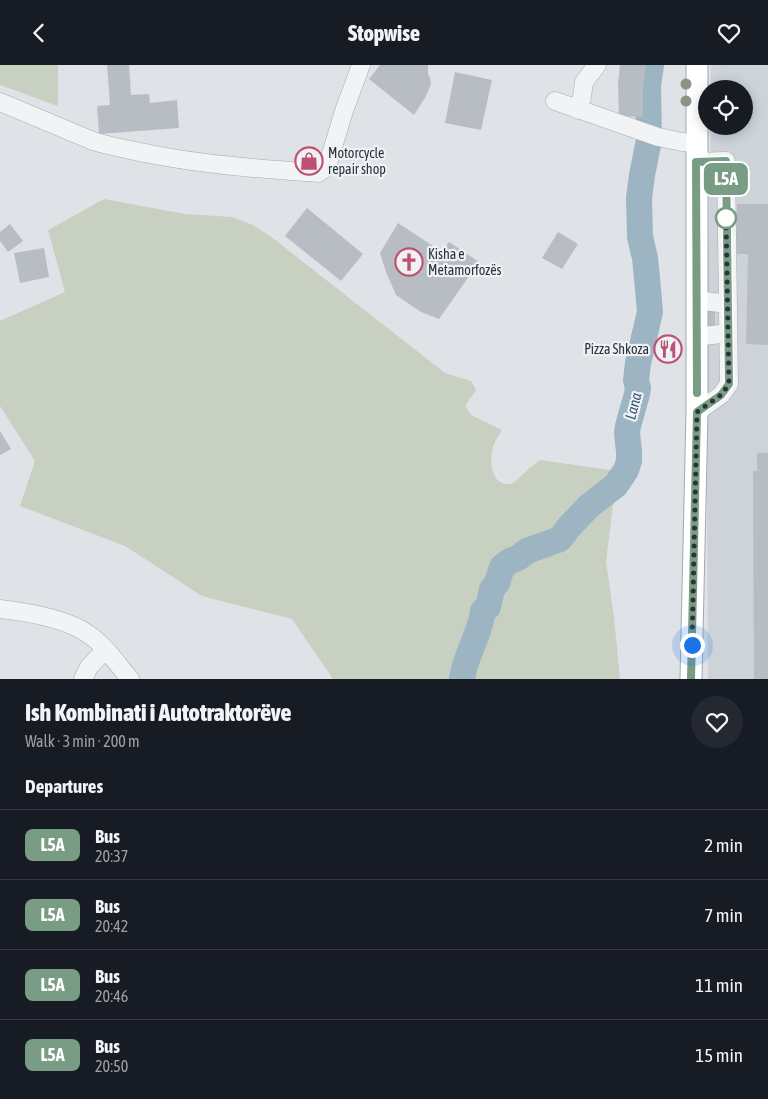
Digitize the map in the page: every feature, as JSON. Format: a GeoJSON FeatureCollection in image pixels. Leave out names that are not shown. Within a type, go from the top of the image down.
{"type":"FeatureCollection","features":[{"type":"Feature","properties":{"kind":"main road"},"geometry":{"type":"LineString","coordinates":[[691,679],[697,412],[697,65]]}},
{"type":"Feature","properties":{"kind":"street"},"geometry":{"type":"LineString","coordinates":[[0,102],[108,146],[177,159],[261,169],[318,173],[327,167],[344,111],[361,65]]}},
{"type":"Feature","properties":{"kind":"street"},"geometry":{"type":"LineString","coordinates":[[578,109],[584,83],[597,65]]}},
{"type":"Feature","properties":{"kind":"street"},"geometry":{"type":"LineString","coordinates":[[555,101],[636,130],[682,142],[696,152],[726,161],[729,384],[721,395],[697,412]]}},
{"type":"Feature","properties":{"kind":"street"},"geometry":{"type":"LineString","coordinates":[[697,300],[727,304]]}},
{"type":"Feature","properties":{"kind":"street"},"geometry":{"type":"LineString","coordinates":[[696,337],[728,333]]}},
{"type":"Feature","properties":{"kind":"street"},"geometry":{"type":"LineString","coordinates":[[0,609],[67,622],[89,634],[130,679]]}},
{"type":"Feature","properties":{"kind":"street"},"geometry":{"type":"LineString","coordinates":[[83,679],[90,667],[105,650]]}},
{"type":"Feature","properties":{"kind":"shaded area"},"geometry":{"type":"Polygon","coordinates":[[[711,65],[768,65],[768,679],[708,679],[706,330],[711,135],[753,135],[753,80],[711,80],[711,65]]]}},
{"type":"Feature","properties":{"kind":"green space"},"geometry":{"type":"Polygon","coordinates":[[[0,65],[58,65],[58,106],[0,85],[0,65]]]}},
{"type":"Feature","properties":{"kind":"green space"},"geometry":{"type":"Polygon","coordinates":[[[104,199],[185,214],[232,217],[253,225],[270,236],[445,373],[471,381],[476,390],[465,406],[471,415],[502,430],[492,449],[491,462],[494,475],[503,483],[510,484],[514,482],[540,460],[617,471],[606,562],[620,679],[333,679],[292,619],[202,596],[125,546],[20,506],[35,461],[0,406],[0,321],[65,292],[48,230],[104,199]]]}},
{"type":"Feature","properties":{"kind":"building"},"geometry":{"type":"Polygon","coordinates":[[[107,65],[129,65],[131,95],[149,94],[150,103],[177,100],[179,128],[99,134],[97,106],[110,105],[107,65]]]}},
{"type":"Feature","properties":{"kind":"building"},"geometry":{"type":"Polygon","coordinates":[[[380,65],[428,65],[431,84],[414,115],[369,79],[380,65]]]}},
{"type":"Feature","properties":{"kind":"building"},"geometry":{"type":"Polygon","coordinates":[[[620,65],[646,65],[643,85],[643,117],[619,116],[618,84],[620,65]]]}},
{"type":"Feature","properties":{"kind":"building"},"geometry":{"type":"Polygon","coordinates":[[[455,72],[492,80],[481,130],[445,123],[455,72]]]}},
{"type":"Feature","properties":{"kind":"building"},"geometry":{"type":"Polygon","coordinates":[[[737,204],[768,204],[768,345],[746,344],[748,254],[736,254],[737,204]]]}},
{"type":"Feature","properties":{"kind":"building"},"geometry":{"type":"Polygon","coordinates":[[[307,208],[363,254],[341,281],[285,236],[307,208]]]}},
{"type":"Feature","properties":{"kind":"building"},"geometry":{"type":"Polygon","coordinates":[[[398,223],[442,252],[449,242],[479,262],[439,319],[421,312],[396,295],[386,272],[380,253],[398,223]]]}},
{"type":"Feature","properties":{"kind":"building"},"geometry":{"type":"Polygon","coordinates":[[[10,224],[23,241],[8,252],[0,241],[0,232],[10,224]]]}},
{"type":"Feature","properties":{"kind":"building"},"geometry":{"type":"Polygon","coordinates":[[[558,232],[578,244],[562,269],[542,258],[558,232]]]}},
{"type":"Feature","properties":{"kind":"building"},"geometry":{"type":"Polygon","coordinates":[[[44,248],[49,277],[20,283],[14,253],[44,248]]]}},
{"type":"Feature","properties":{"kind":"building"},"geometry":{"type":"Polygon","coordinates":[[[701,309],[715,309],[715,326],[701,326],[701,309]]]}},
{"type":"Feature","properties":{"kind":"building"},"geometry":{"type":"Polygon","coordinates":[[[0,431],[11,449],[0,455],[0,431]]]}},
{"type":"Feature","properties":{"kind":"building"},"geometry":{"type":"Polygon","coordinates":[[[757,453],[768,453],[768,679],[754,679],[753,471],[757,471],[757,453]]]}},
{"type":"Feature","properties":{"kind":"waterway","name":"Lana"},"geometry":{"type":"LineString","coordinates":[[462,679],[483,611],[488,607],[492,589],[497,583],[502,567],[527,551],[560,539],[589,506],[616,485],[626,470],[629,461],[627,433],[637,394],[638,363],[650,312],[645,258],[640,237],[639,198],[649,140],[648,85],[651,65]]}},
{"type":"Feature","properties":{"kind":"bus line","name":"L5A"},"geometry":{"type":"LineString","coordinates":[[691,679],[697,412],[721,395],[729,384],[726,161],[696,162],[697,393]]}},
{"type":"Feature","properties":{"kind":"place","name":"Motorcycle repair shop"},"geometry":{"type":"Point","coordinates":[309,161]}},
{"type":"Feature","properties":{"kind":"place","name":"Kisha e Metamorfozës"},"geometry":{"type":"Point","coordinates":[409,262]}},
{"type":"Feature","properties":{"kind":"place","name":"Pizza Shkoza"},"geometry":{"type":"Point","coordinates":[668,349]}},
{"type":"Feature","properties":{"kind":"route"},"geometry":{"type":"LineString","coordinates":[[692,645],[697,412],[721,395],[729,384],[726,218]]}}]}
